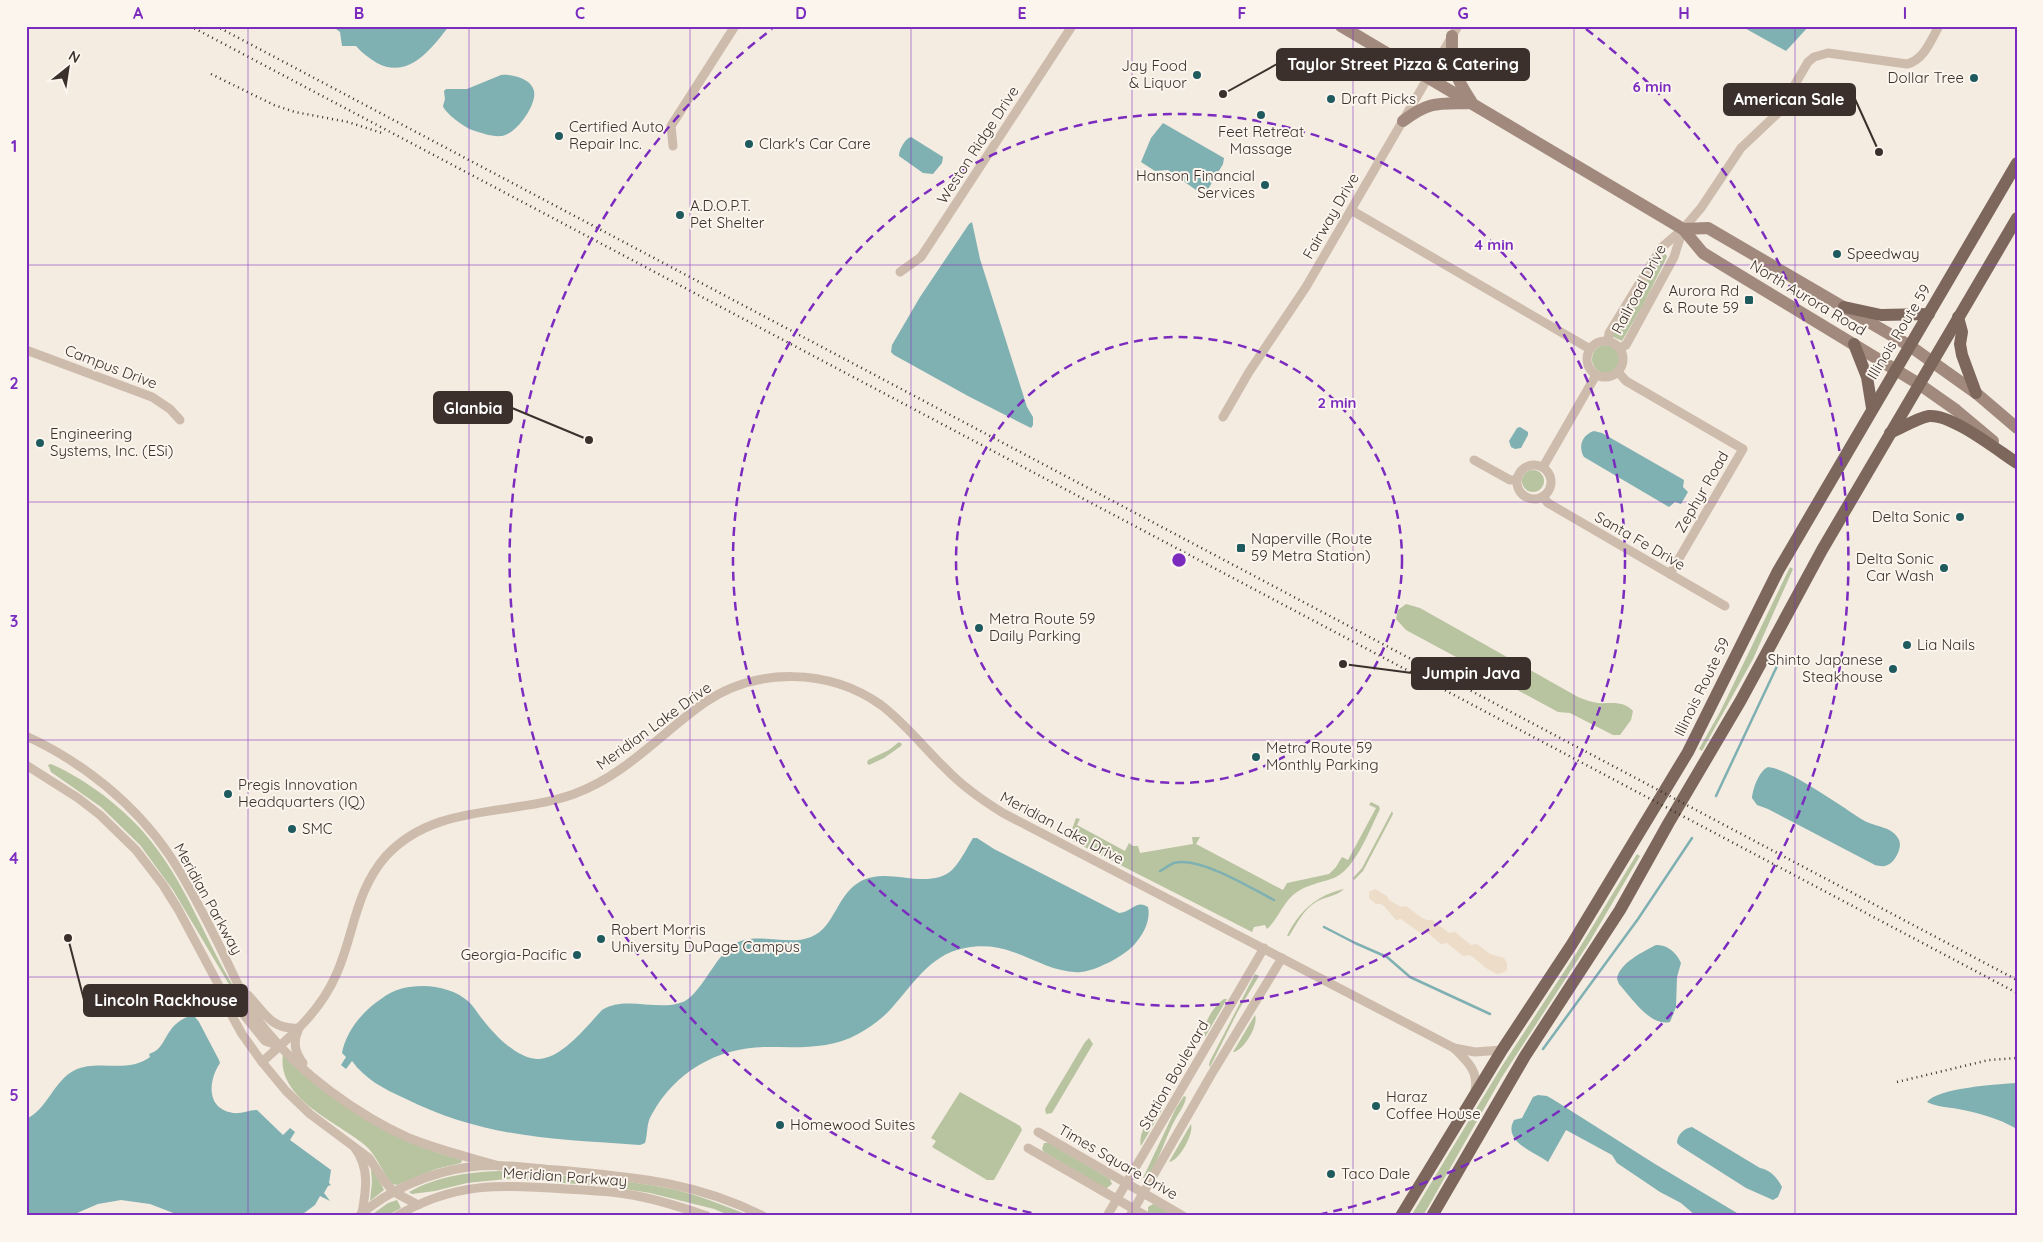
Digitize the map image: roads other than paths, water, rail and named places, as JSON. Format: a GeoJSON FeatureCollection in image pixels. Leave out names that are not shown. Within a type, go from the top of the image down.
{"type":"FeatureCollection","features":[{"type":"Feature","properties":{"kind":"main road","name":"North Aurora Road"},"geometry":{"type":"LineString","coordinates":[[1341,26],[1683,229],[1703,253],[1919,384],[1960,413],[2017,462]]}},
{"type":"Feature","properties":{"kind":"main road"},"geometry":{"type":"LineString","coordinates":[[1403,121],[1419,109],[1431,104],[1472,103],[1451,60],[1455,31]]}},
{"type":"Feature","properties":{"kind":"main road","name":"Illinois Route 59"},"geometry":{"type":"LineString","coordinates":[[1401,1216],[1502,1050],[1572,944],[1688,752],[1778,571],[2017,163]]}},
{"type":"Feature","properties":{"kind":"main road"},"geometry":{"type":"LineString","coordinates":[[1432,1216],[1525,1056],[1620,910],[1740,700],[1822,550],[2017,218]]}},
{"type":"Feature","properties":{"kind":"main road","name":"North Aurora Road"},"geometry":{"type":"LineString","coordinates":[[1683,229],[1708,228],[1844,306],[1933,361],[1976,393],[2017,428]]}},
{"type":"Feature","properties":{"kind":"main road"},"geometry":{"type":"LineString","coordinates":[[1844,306],[1881,315],[1928,314]]}},
{"type":"Feature","properties":{"kind":"main road"},"geometry":{"type":"LineString","coordinates":[[1958,317],[1962,332],[1960,344],[1962,355],[1976,393]]}},
{"type":"Feature","properties":{"kind":"main road"},"geometry":{"type":"LineString","coordinates":[[1854,344],[1867,377],[1872,408]]}},
{"type":"Feature","properties":{"kind":"main road"},"geometry":{"type":"LineString","coordinates":[[1890,433],[1929,416],[1940,417],[1954,422],[2017,462]]}},
{"type":"Feature","properties":{"kind":"street"},"geometry":{"type":"LineString","coordinates":[[673,146],[671,126],[735,26]]}},
{"type":"Feature","properties":{"kind":"street","name":"Weston Ridge Drive"},"geometry":{"type":"LineString","coordinates":[[900,272],[922,257],[1072,26]]}},
{"type":"Feature","properties":{"kind":"street"},"geometry":{"type":"LineString","coordinates":[[1683,229],[1701,208],[1733,157],[1778,113],[1808,62],[1814,57],[1828,53],[1907,64],[1912,63],[1923,54],[1939,26]]}},
{"type":"Feature","properties":{"kind":"street","name":"Fairway Drive"},"geometry":{"type":"LineString","coordinates":[[1223,417],[1249,372],[1306,287],[1455,31]]}},
{"type":"Feature","properties":{"kind":"street"},"geometry":{"type":"LineString","coordinates":[[1351,210],[1590,349]]}},
{"type":"Feature","properties":{"kind":"street","name":"Railroad Drive"},"geometry":{"type":"LineString","coordinates":[[1608,341],[1608,333],[1661,248],[1683,229]]}},
{"type":"Feature","properties":{"kind":"street","name":"Railroad Drive"},"geometry":{"type":"LineString","coordinates":[[1619,348],[1626,345],[1674,257],[1683,229]]}},
{"type":"Feature","properties":{"kind":"street"},"geometry":{"type":"LineString","coordinates":[[1608,341],[1619,348],[1623,363],[1618,372],[1607,377],[1596,375],[1588,365],[1587,360],[1590,349],[1598,343],[1608,341]]}},
{"type":"Feature","properties":{"kind":"street","name":"Campus Drive"},"geometry":{"type":"LineString","coordinates":[[26,350],[152,398],[170,409],[180,420]]}},
{"type":"Feature","properties":{"kind":"street","name":"Zephyr Road"},"geometry":{"type":"LineString","coordinates":[[1618,372],[1626,381],[1742,449],[1670,574]]}},
{"type":"Feature","properties":{"kind":"street"},"geometry":{"type":"LineString","coordinates":[[1543,467],[1596,375]]}},
{"type":"Feature","properties":{"kind":"street"},"geometry":{"type":"LineString","coordinates":[[1474,460],[1510,480],[1517,480]]}},
{"type":"Feature","properties":{"kind":"street"},"geometry":{"type":"LineString","coordinates":[[1532,464],[1543,467],[1548,471],[1552,482],[1550,488],[1543,497],[1527,498],[1519,490],[1517,480],[1522,469],[1532,464]]}},
{"type":"Feature","properties":{"kind":"street","name":"Santa Fe Drive"},"geometry":{"type":"LineString","coordinates":[[1543,497],[1548,503],[1725,606]]}},
{"type":"Feature","properties":{"kind":"street","name":"Meridian Lake Drive"},"geometry":{"type":"LineString","coordinates":[[262,1062],[299,1028],[322,1002],[335,977],[358,904],[367,882],[385,857],[402,842],[422,829],[450,817],[553,802],[586,789],[632,762],[688,715],[721,693],[747,682],[785,676],[825,680],[863,694],[895,717],[965,787],[1003,813],[1454,1048],[1468,1061],[1473,1069],[1477,1082],[1474,1096]]}},
{"type":"Feature","properties":{"kind":"street","name":"Meridian Parkway"},"geometry":{"type":"LineString","coordinates":[[26,736],[65,756],[86,770],[108,787],[143,822],[171,857],[252,1011],[280,1046],[350,1104],[408,1137],[438,1149],[499,1166]]}},
{"type":"Feature","properties":{"kind":"street","name":"Meridian Parkway"},"geometry":{"type":"LineString","coordinates":[[26,765],[92,809],[118,831],[136,850],[164,885],[224,995],[232,1016],[262,1062],[286,1091],[310,1114],[351,1142],[369,1158],[394,1192],[418,1205],[467,1189],[502,1185],[523,1186],[627,1194],[665,1202],[707,1216]]}},
{"type":"Feature","properties":{"kind":"street","name":"Station Boulevard"},"geometry":{"type":"LineString","coordinates":[[1107,1216],[1264,948]]}},
{"type":"Feature","properties":{"kind":"street"},"geometry":{"type":"LineString","coordinates":[[1132,1212],[1214,1070],[1282,958]]}},
{"type":"Feature","properties":{"kind":"street","name":"Meridian Parkway"},"geometry":{"type":"LineString","coordinates":[[242,990],[276,1024],[283,1028],[299,1028],[295,1041],[297,1054],[320,1081]]}},
{"type":"Feature","properties":{"kind":"street","name":"Meridian Parkway"},"geometry":{"type":"LineString","coordinates":[[224,995],[240,1010],[265,1041],[280,1046]]}},
{"type":"Feature","properties":{"kind":"street","name":"Meridian Lake Drive"},"geometry":{"type":"LineString","coordinates":[[1454,1048],[1475,1052],[1502,1050]]}},
{"type":"Feature","properties":{"kind":"street","name":"Times Square Drive"},"geometry":{"type":"LineString","coordinates":[[1038,1132],[1183,1216]]}},
{"type":"Feature","properties":{"kind":"street"},"geometry":{"type":"LineString","coordinates":[[351,1142],[361,1156],[366,1177],[361,1214]]}},
{"type":"Feature","properties":{"kind":"street"},"geometry":{"type":"LineString","coordinates":[[1028,1148],[1117,1199],[1132,1212],[1146,1216]]}},
{"type":"Feature","properties":{"kind":"street","name":"Meridian Parkway"},"geometry":{"type":"LineString","coordinates":[[361,1214],[394,1192],[417,1182],[456,1169],[499,1166],[662,1181],[709,1193],[763,1216]]}},
{"type":"Feature","properties":{"kind":"street"},"geometry":{"type":"LineString","coordinates":[[397,1216],[418,1205]]}},
{"type":"Feature","properties":{"kind":"water"},"geometry":{"type":"Polygon","coordinates":[[[332,26],[449,26],[419,59],[409,65],[389,67],[377,63],[356,46],[342,46],[340,32],[332,26]]]}},
{"type":"Feature","properties":{"kind":"water"},"geometry":{"type":"Polygon","coordinates":[[[1741,26],[1809,26],[1786,51],[1741,26]]]}},
{"type":"Feature","properties":{"kind":"water"},"geometry":{"type":"Polygon","coordinates":[[[501,75],[515,76],[525,80],[534,91],[529,111],[519,125],[508,134],[494,136],[472,130],[455,120],[444,109],[444,91],[446,89],[467,89],[501,75]]]}},
{"type":"Feature","properties":{"kind":"water"},"geometry":{"type":"Polygon","coordinates":[[[1163,123],[1224,158],[1223,164],[1207,191],[1196,190],[1168,170],[1155,171],[1141,162],[1151,138],[1163,123]]]}},
{"type":"Feature","properties":{"kind":"water"},"geometry":{"type":"Polygon","coordinates":[[[911,137],[943,157],[942,163],[933,174],[923,173],[899,156],[903,145],[911,137]]]}},
{"type":"Feature","properties":{"kind":"water"},"geometry":{"type":"Polygon","coordinates":[[[972,222],[980,259],[1027,407],[1033,417],[1031,428],[968,396],[891,352],[892,345],[920,297],[972,222]]]}},
{"type":"Feature","properties":{"kind":"water"},"geometry":{"type":"Polygon","coordinates":[[[1520,427],[1528,432],[1528,435],[1521,448],[1515,449],[1511,447],[1509,441],[1517,428],[1520,427]]]}},
{"type":"Feature","properties":{"kind":"water"},"geometry":{"type":"Polygon","coordinates":[[[1594,431],[1602,433],[1684,480],[1683,487],[1688,492],[1681,504],[1675,502],[1669,507],[1584,457],[1581,449],[1582,441],[1594,431]]]}},
{"type":"Feature","properties":{"kind":"water"},"geometry":{"type":"Polygon","coordinates":[[[1768,767],[1789,774],[1816,789],[1863,820],[1888,829],[1896,835],[1900,843],[1895,859],[1887,865],[1875,865],[1757,805],[1752,798],[1754,789],[1759,776],[1768,767]]]}},
{"type":"Feature","properties":{"kind":"water"},"geometry":{"type":"Polygon","coordinates":[[[973,838],[977,838],[994,849],[1119,913],[1140,904],[1148,907],[1147,923],[1143,932],[1134,945],[1120,956],[1100,967],[1081,972],[1064,971],[995,947],[971,947],[952,951],[941,957],[922,973],[881,1018],[858,1034],[847,1039],[825,1045],[748,1048],[715,1057],[700,1065],[686,1074],[662,1099],[650,1117],[645,1143],[640,1145],[548,1138],[491,1129],[434,1111],[397,1095],[369,1078],[352,1061],[346,1069],[341,1065],[346,1057],[342,1053],[344,1045],[356,1022],[374,1004],[391,993],[406,987],[417,986],[441,988],[459,995],[469,1002],[507,1045],[529,1058],[546,1058],[573,1041],[602,1010],[611,1006],[621,1004],[673,1005],[690,998],[720,958],[733,945],[751,939],[801,940],[811,937],[826,926],[847,893],[863,880],[885,876],[932,879],[942,876],[955,867],[973,838]]]}},
{"type":"Feature","properties":{"kind":"water"},"geometry":{"type":"Polygon","coordinates":[[[1656,945],[1664,946],[1671,950],[1681,963],[1677,977],[1676,1007],[1670,1022],[1655,1020],[1648,1016],[1629,996],[1617,979],[1622,968],[1627,963],[1656,945]]]}},
{"type":"Feature","properties":{"kind":"water"},"geometry":{"type":"Polygon","coordinates":[[[190,1016],[195,1017],[199,1022],[220,1063],[213,1078],[212,1086],[214,1100],[218,1106],[233,1113],[257,1110],[283,1135],[290,1128],[295,1132],[290,1140],[331,1170],[329,1183],[331,1185],[328,1186],[324,1193],[330,1201],[320,1196],[315,1205],[300,1216],[181,1216],[150,1204],[121,1200],[98,1204],[70,1216],[26,1216],[26,1119],[40,1109],[67,1075],[84,1067],[123,1066],[141,1062],[150,1057],[149,1054],[160,1047],[175,1025],[190,1016]]]}},
{"type":"Feature","properties":{"kind":"water"},"geometry":{"type":"Polygon","coordinates":[[[2017,1083],[2017,1129],[1988,1116],[1927,1102],[1933,1097],[1955,1090],[2017,1083]]]}},
{"type":"Feature","properties":{"kind":"water"},"geometry":{"type":"Polygon","coordinates":[[[1538,1095],[1547,1096],[1554,1100],[1742,1216],[1696,1216],[1681,1203],[1660,1192],[1617,1163],[1612,1155],[1566,1130],[1548,1162],[1522,1146],[1512,1134],[1511,1128],[1514,1120],[1522,1118],[1533,1097],[1538,1095]]]}},
{"type":"Feature","properties":{"kind":"water"},"geometry":{"type":"Polygon","coordinates":[[[1692,1127],[1760,1168],[1767,1170],[1778,1180],[1782,1187],[1778,1197],[1773,1200],[1746,1188],[1680,1146],[1677,1140],[1680,1135],[1686,1129],[1692,1127]]]}},
{"type":"Feature","properties":{"kind":"waterway"},"geometry":{"type":"LineString","coordinates":[[1716,796],[1778,664]]}},
{"type":"Feature","properties":{"kind":"waterway"},"geometry":{"type":"LineString","coordinates":[[1543,1049],[1638,919],[1692,838]]}},
{"type":"Feature","properties":{"kind":"waterway"},"geometry":{"type":"LineString","coordinates":[[1160,871],[1174,863],[1197,864],[1225,874],[1274,900]]}},
{"type":"Feature","properties":{"kind":"waterway"},"geometry":{"type":"LineString","coordinates":[[1324,927],[1387,957],[1410,977],[1490,1014]]}},
{"type":"Feature","properties":{"kind":"railway"},"geometry":{"type":"LineString","coordinates":[[190,26],[2017,993]]}},
{"type":"Feature","properties":{"kind":"railway"},"geometry":{"type":"LineString","coordinates":[[216,26],[2017,980]]}},
{"type":"Feature","properties":{"kind":"railway"},"geometry":{"type":"LineString","coordinates":[[211,74],[274,105],[295,112],[348,122],[382,133]]}},
{"type":"Feature","properties":{"kind":"railway"},"geometry":{"type":"LineString","coordinates":[[1897,1082],[1989,1060],[2017,1058]]}},
{"type":"Feature","properties":{"kind":"place","name":"Jay Food & Liquor"},"geometry":{"type":"Point","coordinates":[1197,75]}},
{"type":"Feature","properties":{"kind":"place","name":"Dollar Tree"},"geometry":{"type":"Point","coordinates":[1974,78]}},
{"type":"Feature","properties":{"kind":"place","name":"Taylor Street Pizza & Catering"},"geometry":{"type":"Point","coordinates":[1223,94]}},
{"type":"Feature","properties":{"kind":"place","name":"Draft Picks"},"geometry":{"type":"Point","coordinates":[1331,99]}},
{"type":"Feature","properties":{"kind":"place","name":"Feet Retreat Massage"},"geometry":{"type":"Point","coordinates":[1261,115]}},
{"type":"Feature","properties":{"kind":"place","name":"Certified Auto Repair Inc."},"geometry":{"type":"Point","coordinates":[559,136]}},
{"type":"Feature","properties":{"kind":"place","name":"Clark's Car Care"},"geometry":{"type":"Point","coordinates":[749,144]}},
{"type":"Feature","properties":{"kind":"place","name":"American Sale"},"geometry":{"type":"Point","coordinates":[1879,152]}},
{"type":"Feature","properties":{"kind":"place","name":"Hanson Financial Services"},"geometry":{"type":"Point","coordinates":[1265,185]}},
{"type":"Feature","properties":{"kind":"place","name":"A.D.O.P.T. Pet Shelter"},"geometry":{"type":"Point","coordinates":[680,215]}},
{"type":"Feature","properties":{"kind":"place","name":"Speedway"},"geometry":{"type":"Point","coordinates":[1837,254]}},
{"type":"Feature","properties":{"kind":"place","name":"Aurora Rd & Route 59"},"geometry":{"type":"Point","coordinates":[1749,300]}},
{"type":"Feature","properties":{"kind":"place","name":"Glanbia"},"geometry":{"type":"Point","coordinates":[589,440]}},
{"type":"Feature","properties":{"kind":"place","name":"Engineering Systems, Inc. (ESi)"},"geometry":{"type":"Point","coordinates":[40,443]}},
{"type":"Feature","properties":{"kind":"place","name":"Delta Sonic"},"geometry":{"type":"Point","coordinates":[1960,517]}},
{"type":"Feature","properties":{"kind":"place","name":"Naperville (Route 59 Metra Station)"},"geometry":{"type":"Point","coordinates":[1241,548]}},
{"type":"Feature","properties":{"kind":"place","name":"Delta Sonic Car Wash"},"geometry":{"type":"Point","coordinates":[1944,568]}},
{"type":"Feature","properties":{"kind":"place","name":"Metra Route 59 Daily Parking"},"geometry":{"type":"Point","coordinates":[979,628]}},
{"type":"Feature","properties":{"kind":"place","name":"Lia Nails"},"geometry":{"type":"Point","coordinates":[1907,645]}},
{"type":"Feature","properties":{"kind":"place","name":"Jumpin Java"},"geometry":{"type":"Point","coordinates":[1343,664]}},
{"type":"Feature","properties":{"kind":"place","name":"Shinto Japanese Steakhouse"},"geometry":{"type":"Point","coordinates":[1893,669]}},
{"type":"Feature","properties":{"kind":"place","name":"Metra Route 59 Monthly Parking"},"geometry":{"type":"Point","coordinates":[1256,757]}},
{"type":"Feature","properties":{"kind":"place","name":"Pregis Innovation Headquarters (IQ)"},"geometry":{"type":"Point","coordinates":[228,794]}},
{"type":"Feature","properties":{"kind":"place","name":"SMC"},"geometry":{"type":"Point","coordinates":[292,829]}},
{"type":"Feature","properties":{"kind":"place","name":"Lincoln Rackhouse"},"geometry":{"type":"Point","coordinates":[68,938]}},
{"type":"Feature","properties":{"kind":"place","name":"Robert Morris University DuPage Campus"},"geometry":{"type":"Point","coordinates":[601,939]}},
{"type":"Feature","properties":{"kind":"place","name":"Georgia-Pacific"},"geometry":{"type":"Point","coordinates":[577,955]}},
{"type":"Feature","properties":{"kind":"place","name":"Haraz Coffee House"},"geometry":{"type":"Point","coordinates":[1376,1106]}},
{"type":"Feature","properties":{"kind":"place","name":"Homewood Suites"},"geometry":{"type":"Point","coordinates":[780,1125]}},
{"type":"Feature","properties":{"kind":"place","name":"Taco Dale"},"geometry":{"type":"Point","coordinates":[1331,1174]}}]}
